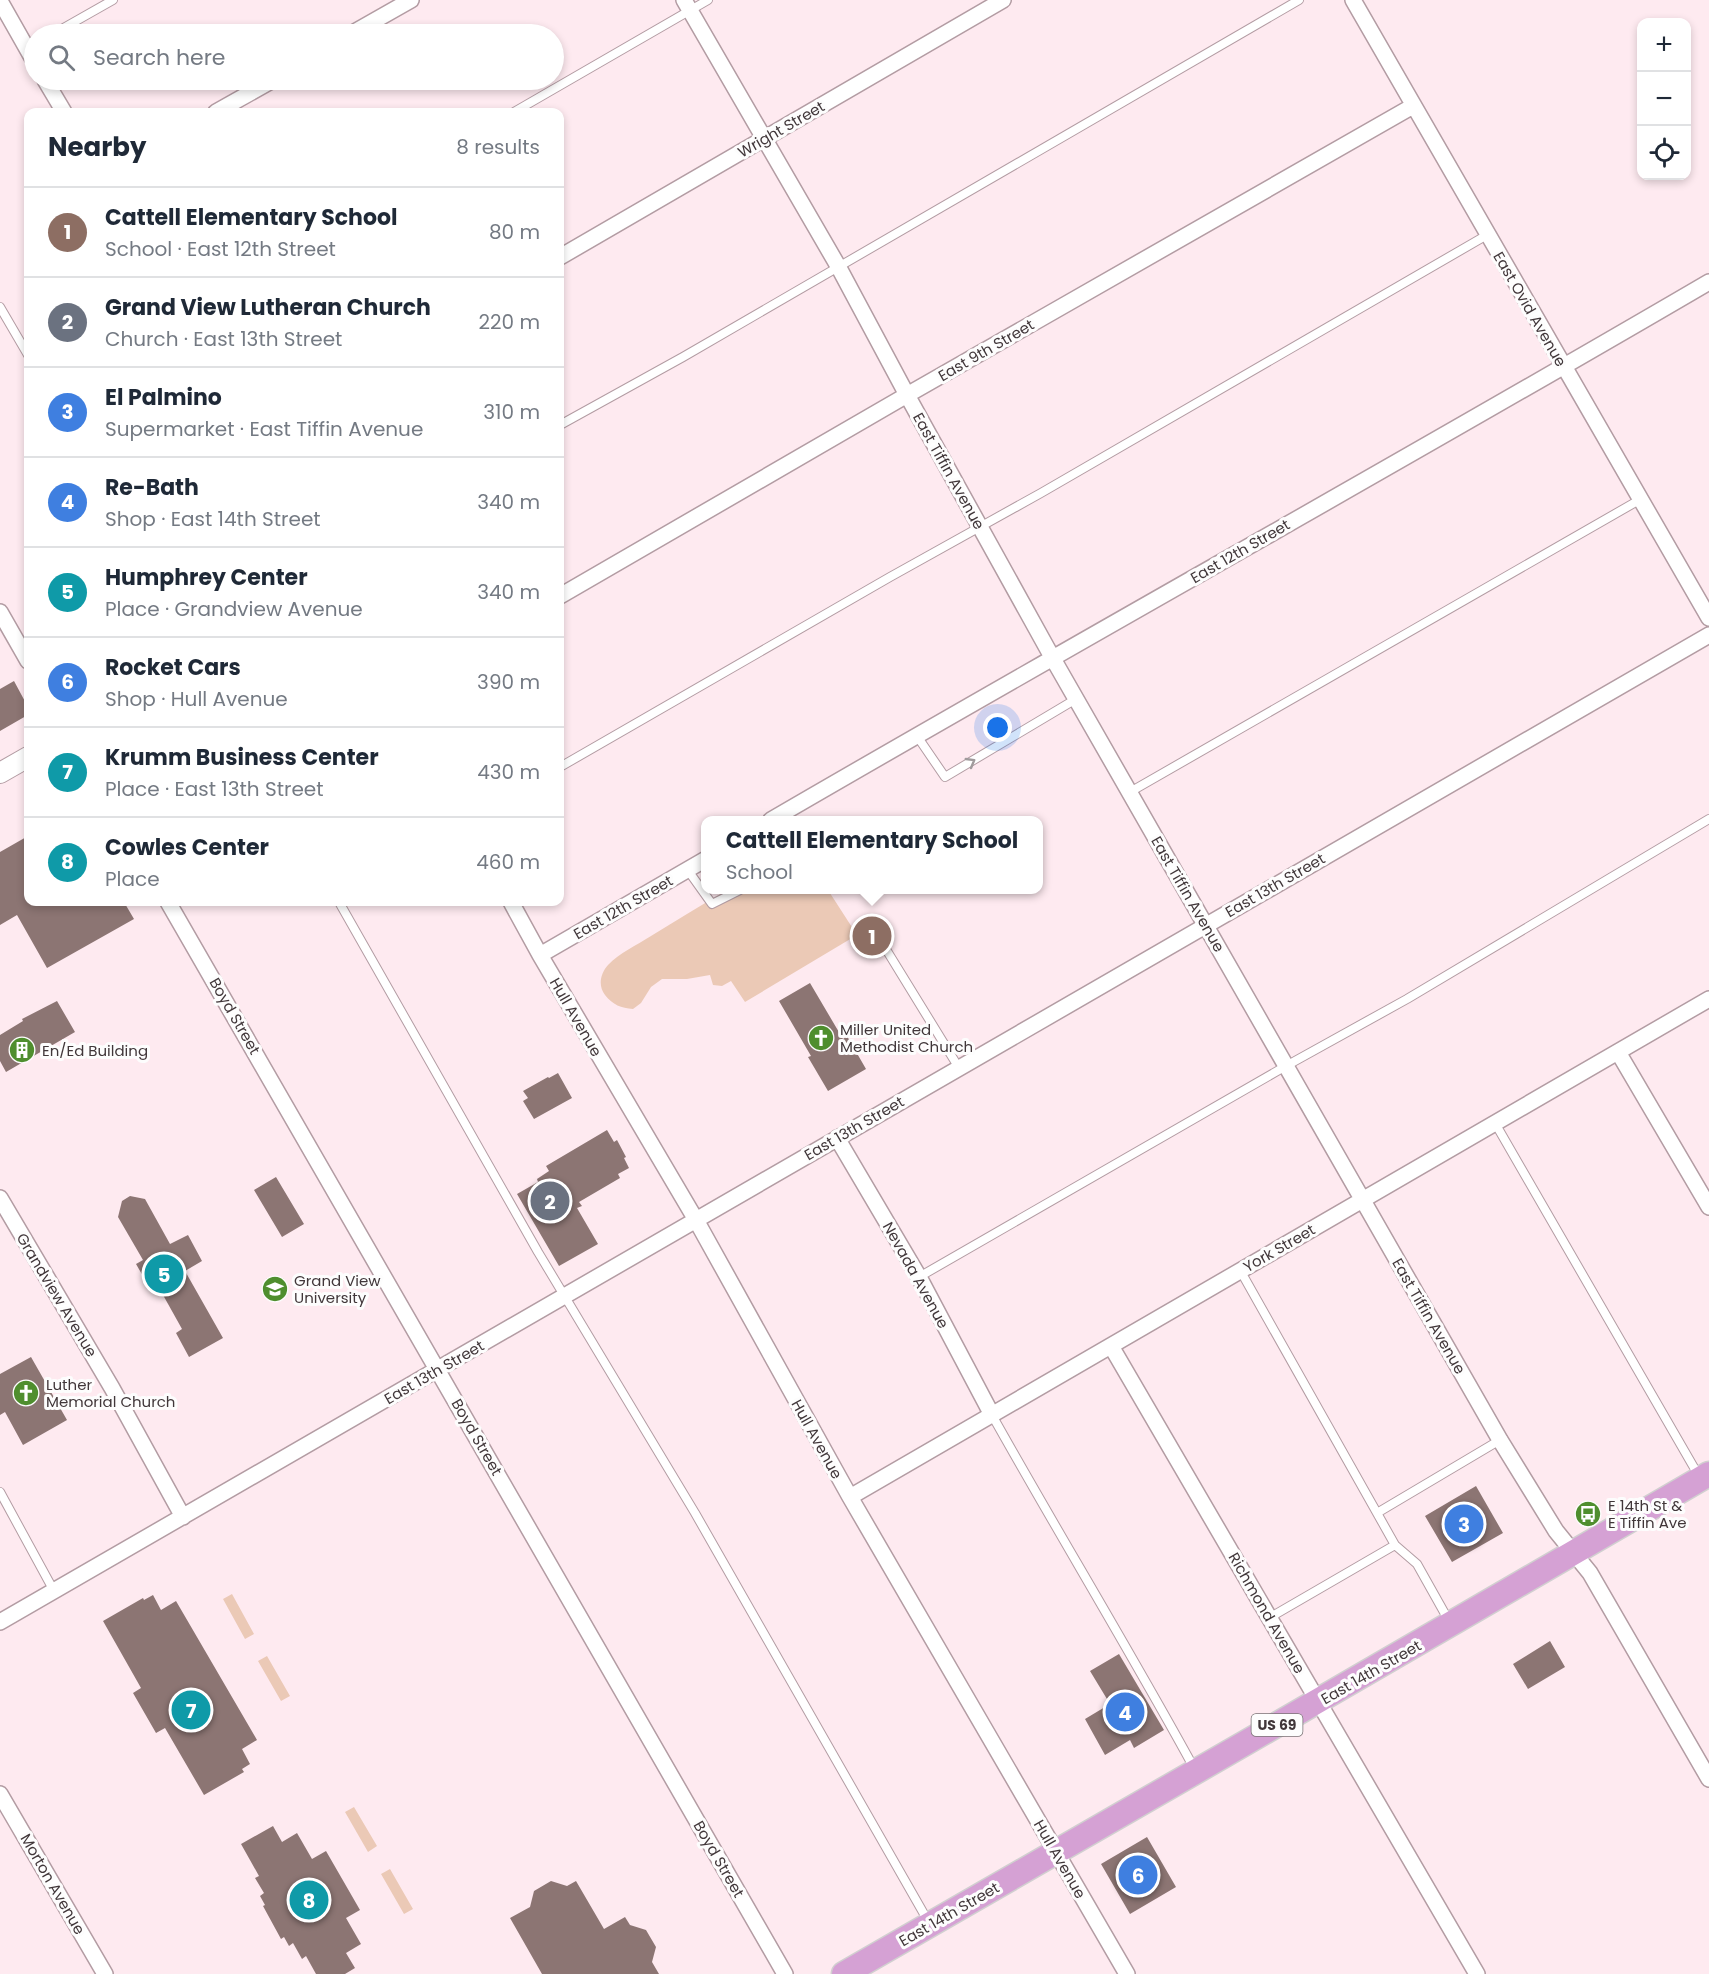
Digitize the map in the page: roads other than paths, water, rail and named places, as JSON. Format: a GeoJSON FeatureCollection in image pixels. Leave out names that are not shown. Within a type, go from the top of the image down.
{"type":"FeatureCollection","features":[{"type":"Feature","properties":{"kind":"main road","name":"East 14th Street"},"geometry":{"type":"LineString","coordinates":[[844,1974],[1452,1625],[1705,1476]]}},
{"type":"Feature","properties":{"kind":"street"},"geometry":{"type":"LineString","coordinates":[[369,24],[411,0]]}},
{"type":"Feature","properties":{"kind":"street","name":"Wright Street"},"geometry":{"type":"LineString","coordinates":[[564,255],[1003,0]]}},
{"type":"Feature","properties":{"kind":"street","name":"East Ovid Avenue"},"geometry":{"type":"LineString","coordinates":[[1353,0],[1709,618]]}},
{"type":"Feature","properties":{"kind":"street"},"geometry":{"type":"LineString","coordinates":[[0,1],[24,39]]}},
{"type":"Feature","properties":{"kind":"street","name":"East Tiffin Avenue"},"geometry":{"type":"LineString","coordinates":[[687,5],[838,266],[1052,657],[1500,1440],[1556,1531],[1590,1574],[1709,1779]]}},
{"type":"Feature","properties":{"kind":"street"},"geometry":{"type":"LineString","coordinates":[[51,90],[62,108]]}},
{"type":"Feature","properties":{"kind":"street"},"geometry":{"type":"LineString","coordinates":[[223,108],[255,90]]}},
{"type":"Feature","properties":{"kind":"street","name":"East 9th Street"},"geometry":{"type":"LineString","coordinates":[[564,594],[1413,106]]}},
{"type":"Feature","properties":{"kind":"street","name":"East 12th Street"},"geometry":{"type":"LineString","coordinates":[[782,816],[1052,657],[1709,282]]}},
{"type":"Feature","properties":{"kind":"street"},"geometry":{"type":"LineString","coordinates":[[0,612],[24,654]]}},
{"type":"Feature","properties":{"kind":"street","name":"East 13th Street"},"geometry":{"type":"LineString","coordinates":[[0,1622],[1709,635]]}},
{"type":"Feature","properties":{"kind":"street"},"geometry":{"type":"LineString","coordinates":[[0,773],[24,759]]}},
{"type":"Feature","properties":{"kind":"street","name":"East 12th Street"},"geometry":{"type":"LineString","coordinates":[[540,955],[701,861]]}},
{"type":"Feature","properties":{"kind":"street","name":"Boyd Street"},"geometry":{"type":"LineString","coordinates":[[170,906],[785,1974]]}},
{"type":"Feature","properties":{"kind":"street","name":"Hull Avenue"},"geometry":{"type":"LineString","coordinates":[[513,906],[696,1220],[850,1497],[1127,1974]]}},
{"type":"Feature","properties":{"kind":"street","name":"York Street"},"geometry":{"type":"LineString","coordinates":[[850,1497],[1709,999]]}},
{"type":"Feature","properties":{"kind":"street"},"geometry":{"type":"LineString","coordinates":[[1618,1052],[1709,1207]]}},
{"type":"Feature","properties":{"kind":"street","name":"Nevada Avenue"},"geometry":{"type":"LineString","coordinates":[[837,1138],[919,1277],[992,1414]]}},
{"type":"Feature","properties":{"kind":"street","name":"Grandview Avenue"},"geometry":{"type":"LineString","coordinates":[[0,1198],[106,1377],[183,1517]]}},
{"type":"Feature","properties":{"kind":"street","name":"Richmond Avenue"},"geometry":{"type":"LineString","coordinates":[[1111,1346],[1477,1974]]}},
{"type":"Feature","properties":{"kind":"street","name":"Morton Avenue"},"geometry":{"type":"LineString","coordinates":[[0,1794],[105,1974]]}},
{"type":"Feature","properties":{"kind":"lane"},"geometry":{"type":"LineString","coordinates":[[71,24],[113,0]]}},
{"type":"Feature","properties":{"kind":"lane"},"geometry":{"type":"LineString","coordinates":[[564,81],[687,5],[708,0]]}},
{"type":"Feature","properties":{"kind":"lane"},"geometry":{"type":"LineString","coordinates":[[564,423],[682,357],[1299,0]]}},
{"type":"Feature","properties":{"kind":"lane"},"geometry":{"type":"LineString","coordinates":[[520,108],[550,90]]}},
{"type":"Feature","properties":{"kind":"lane"},"geometry":{"type":"LineString","coordinates":[[564,765],[1487,235]]}},
{"type":"Feature","properties":{"kind":"lane"},"geometry":{"type":"LineString","coordinates":[[0,307],[24,348]]}},
{"type":"Feature","properties":{"kind":"lane"},"geometry":{"type":"LineString","coordinates":[[1130,792],[1641,499]]}},
{"type":"Feature","properties":{"kind":"lane"},"geometry":{"type":"LineString","coordinates":[[916,736],[945,777],[1076,699]]}},
{"type":"Feature","properties":{"kind":"lane"},"geometry":{"type":"LineString","coordinates":[[919,1277],[1407,999],[1709,819]]}},
{"type":"Feature","properties":{"kind":"lane"},"geometry":{"type":"LineString","coordinates":[[687,869],[701,889]]}},
{"type":"Feature","properties":{"kind":"lane"},"geometry":{"type":"LineString","coordinates":[[705,894],[712,904],[732,894]]}},
{"type":"Feature","properties":{"kind":"lane"},"geometry":{"type":"LineString","coordinates":[[341,906],[564,1296],[695,1514],[930,1925]]}},
{"type":"Feature","properties":{"kind":"lane"},"geometry":{"type":"LineString","coordinates":[[884,946],[959,1068]]}},
{"type":"Feature","properties":{"kind":"lane"},"geometry":{"type":"LineString","coordinates":[[1495,1123],[1705,1476]]}},
{"type":"Feature","properties":{"kind":"lane"},"geometry":{"type":"LineString","coordinates":[[1240,1270],[1395,1545],[1417,1564],[1452,1625]]}},
{"type":"Feature","properties":{"kind":"lane"},"geometry":{"type":"LineString","coordinates":[[992,1414],[1054,1527],[1150,1687],[1196,1772]]}},
{"type":"Feature","properties":{"kind":"lane"},"geometry":{"type":"LineString","coordinates":[[1377,1513],[1500,1440]]}},
{"type":"Feature","properties":{"kind":"lane"},"geometry":{"type":"LineString","coordinates":[[0,1492],[54,1591]]}},
{"type":"Feature","properties":{"kind":"lane"},"geometry":{"type":"LineString","coordinates":[[1269,1618],[1395,1545]]}},
{"type":"Feature","properties":{"kind":"place","name":"Cattell Elementary School"},"geometry":{"type":"Point","coordinates":[872,936]}},
{"type":"Feature","properties":{"kind":"place","name":"Miller United Methodist Church"},"geometry":{"type":"Point","coordinates":[821,1038]}},
{"type":"Feature","properties":{"kind":"place","name":"En/Ed Building"},"geometry":{"type":"Point","coordinates":[22,1050]}},
{"type":"Feature","properties":{"kind":"place","name":"Grand View Lutheran Church"},"geometry":{"type":"Point","coordinates":[550,1201]}},
{"type":"Feature","properties":{"kind":"place","name":"Humphrey Center"},"geometry":{"type":"Point","coordinates":[164,1274]}},
{"type":"Feature","properties":{"kind":"place","name":"Grand View University"},"geometry":{"type":"Point","coordinates":[275,1289]}},
{"type":"Feature","properties":{"kind":"place","name":"Luther Memorial Church"},"geometry":{"type":"Point","coordinates":[26,1393]}},
{"type":"Feature","properties":{"kind":"place","name":"E 14th St & E Tiffin Ave"},"geometry":{"type":"Point","coordinates":[1588,1514]}},
{"type":"Feature","properties":{"kind":"place","name":"El Palmino"},"geometry":{"type":"Point","coordinates":[1464,1524]}},
{"type":"Feature","properties":{"kind":"place","name":"Krumm Business Center"},"geometry":{"type":"Point","coordinates":[191,1710]}},
{"type":"Feature","properties":{"kind":"place","name":"Re-Bath"},"geometry":{"type":"Point","coordinates":[1125,1712]}},
{"type":"Feature","properties":{"kind":"place","name":"Rocket Cars"},"geometry":{"type":"Point","coordinates":[1138,1875]}},
{"type":"Feature","properties":{"kind":"place","name":"Cowles Center"},"geometry":{"type":"Point","coordinates":[309,1900]}}]}
